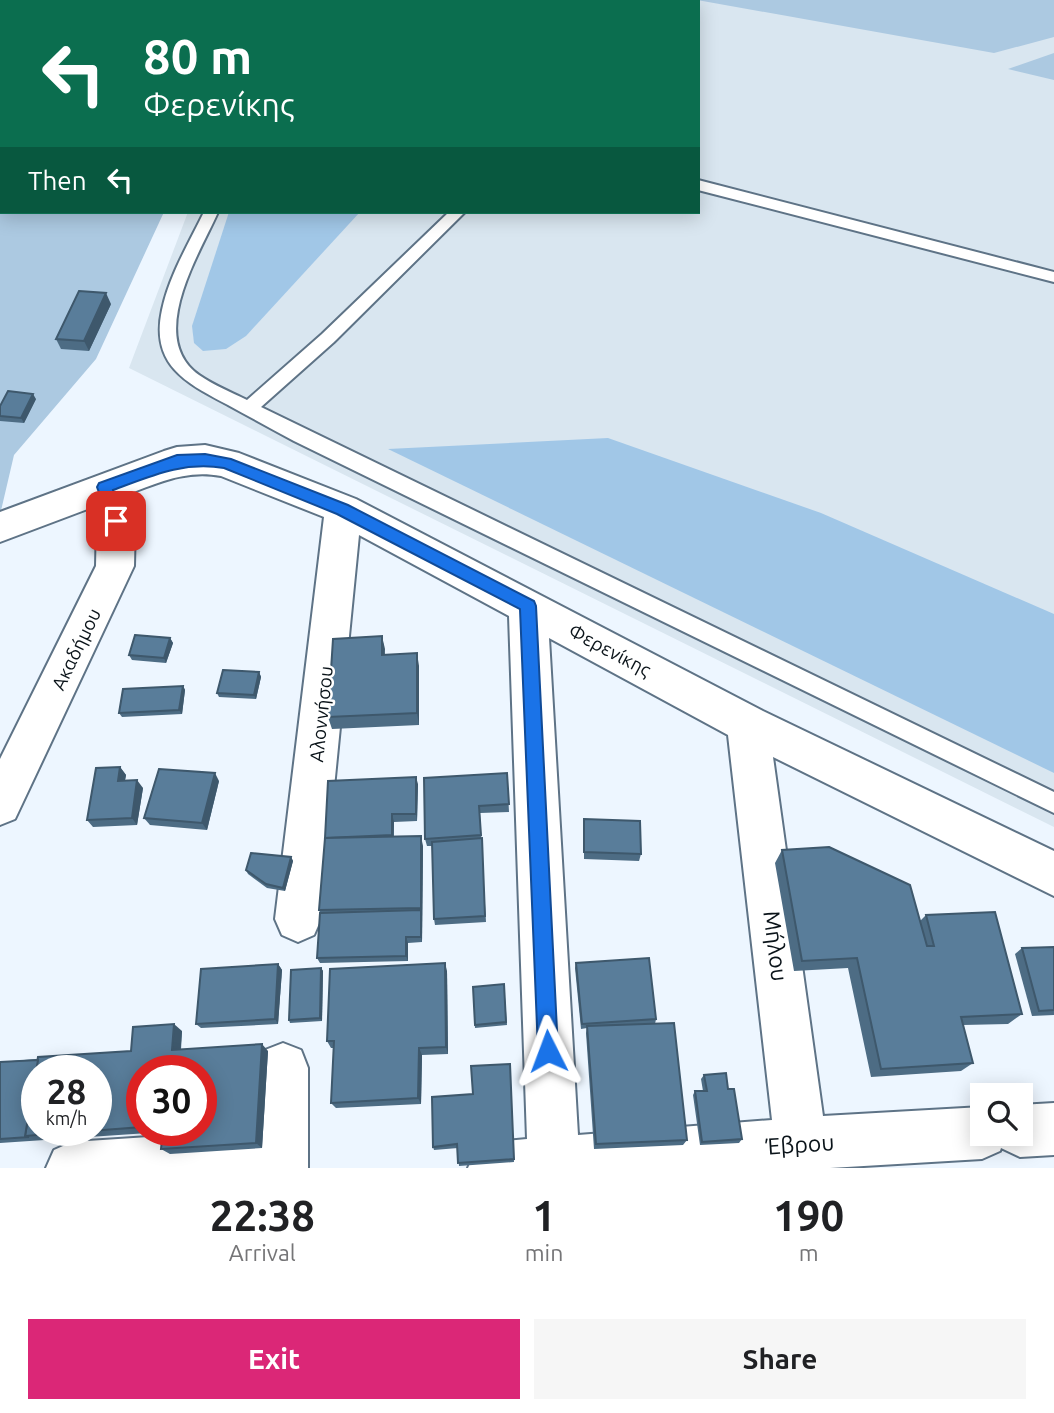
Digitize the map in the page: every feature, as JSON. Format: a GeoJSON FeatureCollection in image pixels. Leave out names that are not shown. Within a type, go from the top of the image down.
{"type":"FeatureCollection","features":[{"type":"Feature","properties":{"kind":"street","name":"Φερενίκης"},"geometry":{"type":"LineString","coordinates":[[0,527],[177,461],[205,459],[226,463],[343,509],[748,724],[1054,874]]}},
{"type":"Feature","properties":{"kind":"street","name":"Ακαδήμου"},"geometry":{"type":"LineString","coordinates":[[0,805],[115,566],[116,521],[104,487]]}},
{"type":"Feature","properties":{"kind":"street","name":"Αλοννήσου"},"geometry":{"type":"LineString","coordinates":[[298,919],[343,509]]}},
{"type":"Feature","properties":{"kind":"street"},"geometry":{"type":"LineString","coordinates":[[528,606],[553,1165]]}},
{"type":"Feature","properties":{"kind":"street","name":"Μήλου"},"geometry":{"type":"LineString","coordinates":[[748,724],[802,1156]]}},
{"type":"Feature","properties":{"kind":"street"},"geometry":{"type":"LineString","coordinates":[[72,1168],[282,1161],[283,1068]]}},
{"type":"Feature","properties":{"kind":"street"},"geometry":{"type":"LineString","coordinates":[[1033,1130],[1054,1129]]}},
{"type":"Feature","properties":{"kind":"street","name":"Έβρου"},"geometry":{"type":"LineString","coordinates":[[494,1168],[802,1156],[970,1135]]}},
{"type":"Feature","properties":{"kind":"lane"},"geometry":{"type":"LineString","coordinates":[[700,186],[1054,276]]}},
{"type":"Feature","properties":{"kind":"lane"},"geometry":{"type":"LineString","coordinates":[[210,214],[170,306],[167,338],[171,352],[180,368],[193,379],[248,409],[1054,803]]}},
{"type":"Feature","properties":{"kind":"lane"},"geometry":{"type":"LineString","coordinates":[[248,409],[328,338],[456,214]]}},
{"type":"Feature","properties":{"kind":"shaded area"},"geometry":{"type":"Polygon","coordinates":[[[700,0],[1054,0],[1054,827],[129,368],[187,214],[700,214],[700,0]]]}},
{"type":"Feature","properties":{"kind":"shaded area"},"geometry":{"type":"Polygon","coordinates":[[[700,0],[1054,0],[1054,37],[994,53],[700,0]]]}},
{"type":"Feature","properties":{"kind":"shaded area"},"geometry":{"type":"Polygon","coordinates":[[[1054,53],[1054,80],[1008,69],[1054,53]]]}},
{"type":"Feature","properties":{"kind":"shaded area"},"geometry":{"type":"Polygon","coordinates":[[[0,214],[163,214],[96,359],[14,455],[0,515],[0,214]]]}},
{"type":"Feature","properties":{"kind":"shaded area"},"geometry":{"type":"Polygon","coordinates":[[[228,214],[358,214],[246,336],[226,349],[203,351],[194,343],[192,326],[228,214]]]}},
{"type":"Feature","properties":{"kind":"shaded area"},"geometry":{"type":"Polygon","coordinates":[[[608,438],[821,513],[1054,614],[1054,773],[388,449],[608,438]]]}},
{"type":"Feature","properties":{"kind":"building"},"geometry":{"type":"Polygon","coordinates":[[[79,291],[106,293],[84,341],[56,339],[79,291]]]}},
{"type":"Feature","properties":{"kind":"building"},"geometry":{"type":"Polygon","coordinates":[[[8,391],[33,394],[21,418],[0,416],[0,406],[8,391]]]}},
{"type":"Feature","properties":{"kind":"building"},"geometry":{"type":"Polygon","coordinates":[[[135,635],[170,638],[164,658],[129,655],[135,635]]]}},
{"type":"Feature","properties":{"kind":"building"},"geometry":{"type":"Polygon","coordinates":[[[382,636],[382,655],[417,653],[417,713],[328,717],[333,639],[382,636]]]}},
{"type":"Feature","properties":{"kind":"building"},"geometry":{"type":"Polygon","coordinates":[[[223,670],[259,672],[254,695],[217,693],[223,670]]]}},
{"type":"Feature","properties":{"kind":"building"},"geometry":{"type":"Polygon","coordinates":[[[183,686],[179,710],[119,713],[123,689],[183,686]]]}},
{"type":"Feature","properties":{"kind":"building"},"geometry":{"type":"Polygon","coordinates":[[[120,767],[118,781],[137,780],[132,818],[87,820],[96,768],[120,767]]]}},
{"type":"Feature","properties":{"kind":"building"},"geometry":{"type":"Polygon","coordinates":[[[159,769],[215,773],[202,823],[144,818],[159,769]]]}},
{"type":"Feature","properties":{"kind":"building"},"geometry":{"type":"Polygon","coordinates":[[[507,773],[509,804],[479,806],[481,835],[425,839],[424,778],[507,773]]]}},
{"type":"Feature","properties":{"kind":"building"},"geometry":{"type":"Polygon","coordinates":[[[416,777],[416,814],[392,814],[392,835],[325,838],[328,781],[416,777]]]}},
{"type":"Feature","properties":{"kind":"building"},"geometry":{"type":"Polygon","coordinates":[[[584,819],[640,821],[641,854],[584,852],[584,819]]]}},
{"type":"Feature","properties":{"kind":"building"},"geometry":{"type":"Polygon","coordinates":[[[421,836],[421,908],[319,910],[325,838],[421,836]]]}},
{"type":"Feature","properties":{"kind":"building"},"geometry":{"type":"Polygon","coordinates":[[[482,838],[485,916],[434,919],[432,842],[482,838]]]}},
{"type":"Feature","properties":{"kind":"building"},"geometry":{"type":"Polygon","coordinates":[[[829,847],[910,885],[927,946],[934,946],[926,915],[995,912],[1022,1014],[961,1017],[973,1063],[881,1069],[857,958],[802,961],[782,850],[829,847]]]}},
{"type":"Feature","properties":{"kind":"building"},"geometry":{"type":"Polygon","coordinates":[[[251,853],[291,857],[283,888],[266,884],[246,870],[251,853]]]}},
{"type":"Feature","properties":{"kind":"building"},"geometry":{"type":"Polygon","coordinates":[[[421,910],[421,937],[406,937],[406,956],[317,958],[320,913],[421,910]]]}},
{"type":"Feature","properties":{"kind":"building"},"geometry":{"type":"Polygon","coordinates":[[[1054,947],[1054,1010],[1039,1011],[1022,948],[1054,947]]]}},
{"type":"Feature","properties":{"kind":"building"},"geometry":{"type":"Polygon","coordinates":[[[649,958],[656,1019],[582,1024],[576,963],[649,958]]]}},
{"type":"Feature","properties":{"kind":"building"},"geometry":{"type":"Polygon","coordinates":[[[445,963],[446,1047],[419,1048],[418,1098],[331,1103],[334,1041],[327,1041],[330,969],[445,963]]]}},
{"type":"Feature","properties":{"kind":"building"},"geometry":{"type":"Polygon","coordinates":[[[278,964],[275,1019],[196,1024],[201,969],[278,964]]]}},
{"type":"Feature","properties":{"kind":"building"},"geometry":{"type":"Polygon","coordinates":[[[321,968],[320,1018],[289,1020],[291,970],[321,968]]]}},
{"type":"Feature","properties":{"kind":"building"},"geometry":{"type":"Polygon","coordinates":[[[504,984],[506,1022],[475,1025],[473,987],[504,984]]]}},
{"type":"Feature","properties":{"kind":"building"},"geometry":{"type":"Polygon","coordinates":[[[674,1023],[687,1140],[596,1144],[587,1026],[674,1023]]]}},
{"type":"Feature","properties":{"kind":"building"},"geometry":{"type":"Polygon","coordinates":[[[174,1024],[172,1050],[262,1044],[256,1143],[217,1145],[217,1055],[126,1055],[126,1128],[112,1129],[112,1055],[69,1055],[131,1051],[133,1027],[174,1024]]]}},
{"type":"Feature","properties":{"kind":"building"},"geometry":{"type":"Polygon","coordinates":[[[21,1061],[21,1138],[0,1139],[0,1062],[21,1061]]]}},
{"type":"Feature","properties":{"kind":"building"},"geometry":{"type":"Polygon","coordinates":[[[510,1064],[514,1159],[458,1163],[457,1144],[433,1147],[432,1097],[473,1094],[471,1066],[510,1064]]]}},
{"type":"Feature","properties":{"kind":"building"},"geometry":{"type":"Polygon","coordinates":[[[726,1073],[728,1089],[734,1089],[742,1139],[702,1142],[695,1091],[707,1091],[704,1075],[726,1073]]]}},
{"type":"Feature","properties":{"kind":"building"},"geometry":{"type":"Polygon","coordinates":[[[161,1146],[208,1146],[161,1149],[161,1146]]]}},
{"type":"Feature","properties":{"kind":"route"},"geometry":{"type":"LineString","coordinates":[[116,521],[104,487],[177,461],[205,459],[226,463],[343,509],[528,606],[548,1051]]}}]}
